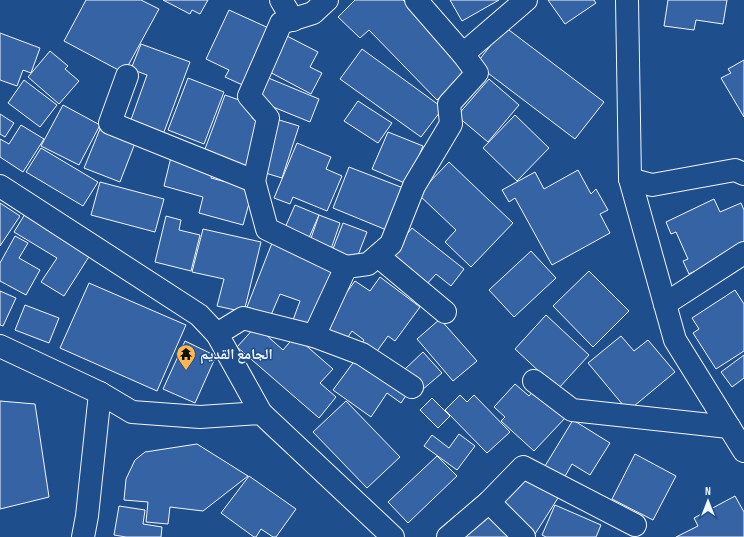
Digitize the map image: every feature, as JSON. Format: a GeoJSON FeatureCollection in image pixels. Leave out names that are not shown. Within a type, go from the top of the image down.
{"type":"FeatureCollection","features":[{"type":"Feature","properties":{"kind":"street"},"geometry":{"type":"LineString","coordinates":[[281,0],[293,20]]}},
{"type":"Feature","properties":{"kind":"street"},"geometry":{"type":"LineString","coordinates":[[327,0],[313,13],[281,23],[249,96],[268,118],[254,181],[267,229],[346,267],[368,264],[391,244],[414,186],[451,124],[449,104],[477,73],[464,54],[416,0]]}},
{"type":"Feature","properties":{"kind":"street"},"geometry":{"type":"LineString","coordinates":[[464,54],[526,0]]}},
{"type":"Feature","properties":{"kind":"street"},"geometry":{"type":"LineString","coordinates":[[627,0],[630,179],[675,340],[744,452]]}},
{"type":"Feature","properties":{"kind":"street"},"geometry":{"type":"LineString","coordinates":[[127,76],[110,122],[254,181]]}},
{"type":"Feature","properties":{"kind":"street"},"geometry":{"type":"LineString","coordinates":[[630,179],[652,185],[735,170],[744,174]]}},
{"type":"Feature","properties":{"kind":"street"},"geometry":{"type":"LineString","coordinates":[[0,186],[199,315],[218,334],[261,414],[393,537]]}},
{"type":"Feature","properties":{"kind":"street"},"geometry":{"type":"LineString","coordinates":[[665,304],[744,253]]}},
{"type":"Feature","properties":{"kind":"street"},"geometry":{"type":"LineString","coordinates":[[378,256],[445,312]]}},
{"type":"Feature","properties":{"kind":"street"},"geometry":{"type":"LineString","coordinates":[[314,336],[346,267]]}},
{"type":"Feature","properties":{"kind":"street"},"geometry":{"type":"LineString","coordinates":[[218,334],[243,318],[314,336],[362,354],[412,387]]}},
{"type":"Feature","properties":{"kind":"street"},"geometry":{"type":"LineString","coordinates":[[0,346],[100,393],[132,412],[200,417],[261,414]]}},
{"type":"Feature","properties":{"kind":"street"},"geometry":{"type":"LineString","coordinates":[[534,381],[572,410],[729,427]]}},
{"type":"Feature","properties":{"kind":"street"},"geometry":{"type":"LineString","coordinates":[[82,537],[87,516],[100,393]]}},
{"type":"Feature","properties":{"kind":"street"},"geometry":{"type":"LineString","coordinates":[[448,537],[488,502],[523,467],[635,525]]}},
{"type":"Feature","properties":{"kind":"street"},"geometry":{"type":"LineString","coordinates":[[488,502],[524,537]]}},
{"type":"Feature","properties":{"kind":"building"},"geometry":{"type":"Polygon","coordinates":[[[86,0],[141,0],[159,9],[124,73],[64,41],[86,0]]]}},
{"type":"Feature","properties":{"kind":"building"},"geometry":{"type":"Polygon","coordinates":[[[163,0],[208,0],[200,14],[192,10],[190,14],[163,0]]]}},
{"type":"Feature","properties":{"kind":"building"},"geometry":{"type":"Polygon","coordinates":[[[355,0],[403,0],[470,67],[437,100],[369,30],[360,38],[338,17],[355,0]]]}},
{"type":"Feature","properties":{"kind":"building"},"geometry":{"type":"Polygon","coordinates":[[[450,0],[499,0],[462,21],[450,0]]]}},
{"type":"Feature","properties":{"kind":"building"},"geometry":{"type":"Polygon","coordinates":[[[548,0],[594,0],[596,3],[565,24],[548,0]]]}},
{"type":"Feature","properties":{"kind":"building"},"geometry":{"type":"Polygon","coordinates":[[[668,0],[727,0],[723,24],[696,20],[694,30],[664,26],[668,0]]]}},
{"type":"Feature","properties":{"kind":"building"},"geometry":{"type":"Polygon","coordinates":[[[229,10],[273,30],[247,87],[225,77],[229,70],[206,59],[229,10]]]}},
{"type":"Feature","properties":{"kind":"building"},"geometry":{"type":"Polygon","coordinates":[[[505,27],[604,102],[575,139],[476,64],[505,27]]]}},
{"type":"Feature","properties":{"kind":"building"},"geometry":{"type":"Polygon","coordinates":[[[0,33],[40,48],[31,73],[23,70],[17,86],[0,80],[0,33]]]}},
{"type":"Feature","properties":{"kind":"building"},"geometry":{"type":"Polygon","coordinates":[[[285,35],[318,52],[310,67],[322,73],[311,94],[266,70],[285,35]]]}},
{"type":"Feature","properties":{"kind":"building"},"geometry":{"type":"Polygon","coordinates":[[[141,44],[190,62],[161,140],[128,128],[147,75],[131,69],[141,44]]]}},
{"type":"Feature","properties":{"kind":"building"},"geometry":{"type":"Polygon","coordinates":[[[362,49],[443,108],[421,137],[340,79],[362,49]]]}},
{"type":"Feature","properties":{"kind":"building"},"geometry":{"type":"Polygon","coordinates":[[[50,51],[68,66],[65,69],[79,81],[59,104],[28,77],[50,51]]]}},
{"type":"Feature","properties":{"kind":"building"},"geometry":{"type":"Polygon","coordinates":[[[744,60],[744,117],[721,78],[731,73],[728,69],[744,60]]]}},
{"type":"Feature","properties":{"kind":"building"},"geometry":{"type":"Polygon","coordinates":[[[266,77],[319,99],[310,122],[256,100],[266,77]]]}},
{"type":"Feature","properties":{"kind":"building"},"geometry":{"type":"Polygon","coordinates":[[[188,78],[224,92],[204,144],[168,130],[188,78]]]}},
{"type":"Feature","properties":{"kind":"building"},"geometry":{"type":"Polygon","coordinates":[[[489,79],[519,105],[488,142],[457,116],[489,79]]]}},
{"type":"Feature","properties":{"kind":"building"},"geometry":{"type":"Polygon","coordinates":[[[24,80],[57,105],[40,127],[8,103],[24,80]]]}},
{"type":"Feature","properties":{"kind":"building"},"geometry":{"type":"Polygon","coordinates":[[[225,95],[256,106],[252,118],[266,123],[248,173],[215,161],[217,154],[205,149],[225,95]]]}},
{"type":"Feature","properties":{"kind":"building"},"geometry":{"type":"Polygon","coordinates":[[[358,101],[392,123],[378,143],[344,121],[358,101]]]}},
{"type":"Feature","properties":{"kind":"building"},"geometry":{"type":"Polygon","coordinates":[[[63,105],[100,125],[79,165],[41,146],[63,105]]]}},
{"type":"Feature","properties":{"kind":"building"},"geometry":{"type":"Polygon","coordinates":[[[0,114],[14,123],[5,137],[0,134],[0,114]]]}},
{"type":"Feature","properties":{"kind":"building"},"geometry":{"type":"Polygon","coordinates":[[[515,115],[549,148],[517,181],[483,148],[515,115]]]}},
{"type":"Feature","properties":{"kind":"building"},"geometry":{"type":"Polygon","coordinates":[[[276,119],[299,126],[282,178],[259,171],[276,119]]]}},
{"type":"Feature","properties":{"kind":"building"},"geometry":{"type":"Polygon","coordinates":[[[102,124],[137,138],[120,182],[84,168],[102,124]]]}},
{"type":"Feature","properties":{"kind":"building"},"geometry":{"type":"Polygon","coordinates":[[[21,125],[44,139],[23,172],[0,157],[0,139],[9,144],[21,125]]]}},
{"type":"Feature","properties":{"kind":"building"},"geometry":{"type":"Polygon","coordinates":[[[388,132],[423,146],[407,184],[372,169],[388,132]]]}},
{"type":"Feature","properties":{"kind":"building"},"geometry":{"type":"Polygon","coordinates":[[[297,143],[331,157],[326,169],[342,176],[327,211],[293,197],[290,204],[274,198],[297,143]]]}},
{"type":"Feature","properties":{"kind":"building"},"geometry":{"type":"Polygon","coordinates":[[[41,148],[98,182],[83,206],[26,172],[41,148]]]}},
{"type":"Feature","properties":{"kind":"building"},"geometry":{"type":"Polygon","coordinates":[[[171,157],[213,168],[211,178],[253,189],[243,225],[199,213],[203,197],[164,186],[171,157]]]}},
{"type":"Feature","properties":{"kind":"building"},"geometry":{"type":"Polygon","coordinates":[[[449,162],[513,223],[471,267],[445,242],[456,230],[418,194],[449,162]]]}},
{"type":"Feature","properties":{"kind":"building"},"geometry":{"type":"Polygon","coordinates":[[[349,167],[406,189],[389,231],[333,208],[349,167]]]}},
{"type":"Feature","properties":{"kind":"building"},"geometry":{"type":"Polygon","coordinates":[[[578,170],[591,194],[596,189],[608,210],[600,214],[610,233],[552,265],[515,198],[509,202],[502,190],[535,172],[544,189],[578,170]]]}},
{"type":"Feature","properties":{"kind":"building"},"geometry":{"type":"Polygon","coordinates":[[[100,182],[164,199],[155,232],[91,215],[100,182]]]}},
{"type":"Feature","properties":{"kind":"building"},"geometry":{"type":"Polygon","coordinates":[[[714,199],[720,212],[741,203],[744,210],[744,248],[689,274],[683,261],[688,259],[676,232],[671,234],[666,222],[714,199]]]}},
{"type":"Feature","properties":{"kind":"building"},"geometry":{"type":"Polygon","coordinates":[[[0,203],[20,216],[0,246],[0,203]]]}},
{"type":"Feature","properties":{"kind":"building"},"geometry":{"type":"Polygon","coordinates":[[[295,205],[319,215],[308,240],[284,230],[295,205]]]}},
{"type":"Feature","properties":{"kind":"building"},"geometry":{"type":"Polygon","coordinates":[[[25,214],[90,255],[64,296],[41,282],[57,258],[14,232],[25,214]]]}},
{"type":"Feature","properties":{"kind":"building"},"geometry":{"type":"Polygon","coordinates":[[[319,215],[340,223],[330,252],[309,244],[319,215]]]}},
{"type":"Feature","properties":{"kind":"building"},"geometry":{"type":"Polygon","coordinates":[[[166,216],[181,220],[179,230],[200,235],[191,271],[155,262],[166,216]]]}},
{"type":"Feature","properties":{"kind":"building"},"geometry":{"type":"Polygon","coordinates":[[[343,223],[367,232],[355,263],[331,254],[343,223]]]}},
{"type":"Feature","properties":{"kind":"building"},"geometry":{"type":"Polygon","coordinates":[[[412,228],[464,269],[451,286],[436,274],[426,285],[389,256],[412,228]]]}},
{"type":"Feature","properties":{"kind":"building"},"geometry":{"type":"Polygon","coordinates":[[[203,229],[261,242],[244,312],[217,306],[224,279],[192,272],[203,229]]]}},
{"type":"Feature","properties":{"kind":"building"},"geometry":{"type":"Polygon","coordinates":[[[15,236],[28,243],[19,258],[40,270],[26,295],[0,281],[0,263],[15,236]]]}},
{"type":"Feature","properties":{"kind":"building"},"geometry":{"type":"Polygon","coordinates":[[[272,243],[335,267],[312,327],[293,320],[300,301],[280,294],[271,315],[247,307],[272,243]]]}},
{"type":"Feature","properties":{"kind":"building"},"geometry":{"type":"Polygon","coordinates":[[[531,251],[556,278],[514,317],[489,290],[531,251]]]}},
{"type":"Feature","properties":{"kind":"building"},"geometry":{"type":"Polygon","coordinates":[[[589,271],[629,311],[593,347],[553,306],[589,271]]]}},
{"type":"Feature","properties":{"kind":"building"},"geometry":{"type":"Polygon","coordinates":[[[380,277],[420,307],[395,341],[388,336],[375,354],[361,344],[364,340],[352,331],[344,343],[327,330],[335,318],[330,315],[355,281],[370,291],[380,277]]]}},
{"type":"Feature","properties":{"kind":"building"},"geometry":{"type":"Polygon","coordinates":[[[89,283],[186,325],[157,391],[60,348],[89,283]]]}},
{"type":"Feature","properties":{"kind":"building"},"geometry":{"type":"Polygon","coordinates":[[[735,290],[744,304],[744,351],[716,369],[693,333],[699,329],[692,318],[735,290]]]}},
{"type":"Feature","properties":{"kind":"building"},"geometry":{"type":"Polygon","coordinates":[[[0,291],[16,298],[3,326],[0,325],[0,291]]]}},
{"type":"Feature","properties":{"kind":"building"},"geometry":{"type":"Polygon","coordinates":[[[25,305],[59,318],[49,343],[15,330],[25,305]]]}},
{"type":"Feature","properties":{"kind":"building"},"geometry":{"type":"Polygon","coordinates":[[[546,315],[589,355],[558,389],[515,349],[546,315]]]}},
{"type":"Feature","properties":{"kind":"building"},"geometry":{"type":"Polygon","coordinates":[[[440,319],[477,361],[453,381],[417,339],[440,319]]]}},
{"type":"Feature","properties":{"kind":"building"},"geometry":{"type":"Polygon","coordinates":[[[256,326],[283,350],[295,336],[333,369],[320,383],[336,397],[319,418],[237,347],[256,326]]]}},
{"type":"Feature","properties":{"kind":"building"},"geometry":{"type":"Polygon","coordinates":[[[621,336],[634,351],[648,340],[675,372],[628,411],[588,363],[621,336]]]}},
{"type":"Feature","properties":{"kind":"building"},"geometry":{"type":"Polygon","coordinates":[[[185,341],[216,356],[195,403],[163,389],[185,341]]]}},
{"type":"Feature","properties":{"kind":"building"},"geometry":{"type":"Polygon","coordinates":[[[423,352],[442,373],[422,390],[404,370],[423,352]]]}},
{"type":"Feature","properties":{"kind":"building"},"geometry":{"type":"Polygon","coordinates":[[[744,355],[744,378],[732,387],[721,372],[744,355]]]}},
{"type":"Feature","properties":{"kind":"building"},"geometry":{"type":"Polygon","coordinates":[[[358,356],[409,391],[401,403],[387,393],[371,417],[333,390],[358,356]]]}},
{"type":"Feature","properties":{"kind":"building"},"geometry":{"type":"Polygon","coordinates":[[[515,384],[529,396],[535,389],[566,417],[534,451],[501,421],[505,417],[494,407],[515,384]]]}},
{"type":"Feature","properties":{"kind":"building"},"geometry":{"type":"Polygon","coordinates":[[[460,395],[467,402],[474,395],[510,432],[487,453],[445,410],[460,395]]]}},
{"type":"Feature","properties":{"kind":"building"},"geometry":{"type":"Polygon","coordinates":[[[432,398],[450,416],[438,428],[420,410],[432,398]]]}},
{"type":"Feature","properties":{"kind":"building"},"geometry":{"type":"Polygon","coordinates":[[[0,401],[35,404],[49,497],[0,509],[0,401]]]}},
{"type":"Feature","properties":{"kind":"building"},"geometry":{"type":"Polygon","coordinates":[[[346,401],[400,457],[367,488],[313,432],[346,401]]]}},
{"type":"Feature","properties":{"kind":"building"},"geometry":{"type":"Polygon","coordinates":[[[573,420],[610,443],[590,475],[572,464],[564,478],[545,466],[573,420]]]}},
{"type":"Feature","properties":{"kind":"building"},"geometry":{"type":"Polygon","coordinates":[[[459,434],[475,446],[457,470],[424,446],[432,435],[449,448],[459,434]]]}},
{"type":"Feature","properties":{"kind":"building"},"geometry":{"type":"Polygon","coordinates":[[[197,444],[248,476],[203,511],[170,507],[168,524],[146,522],[148,502],[124,500],[126,479],[135,460],[145,452],[197,444]]]}},
{"type":"Feature","properties":{"kind":"building"},"geometry":{"type":"Polygon","coordinates":[[[635,454],[676,476],[653,520],[612,499],[635,454]]]}},
{"type":"Feature","properties":{"kind":"building"},"geometry":{"type":"Polygon","coordinates":[[[437,456],[457,476],[408,523],[388,502],[437,456]]]}},
{"type":"Feature","properties":{"kind":"building"},"geometry":{"type":"Polygon","coordinates":[[[521,474],[558,498],[535,534],[498,510],[521,474]]]}},
{"type":"Feature","properties":{"kind":"building"},"geometry":{"type":"Polygon","coordinates":[[[249,476],[296,509],[276,537],[273,537],[261,529],[256,537],[254,537],[221,513],[249,476]]]}},
{"type":"Feature","properties":{"kind":"building"},"geometry":{"type":"Polygon","coordinates":[[[735,496],[744,512],[744,537],[676,537],[698,526],[694,518],[735,496]]]}},
{"type":"Feature","properties":{"kind":"building"},"geometry":{"type":"Polygon","coordinates":[[[555,505],[601,525],[596,537],[546,537],[542,535],[555,505]]]}},
{"type":"Feature","properties":{"kind":"building"},"geometry":{"type":"Polygon","coordinates":[[[119,506],[145,510],[143,524],[162,527],[161,537],[126,537],[114,535],[119,506]]]}},
{"type":"Feature","properties":{"kind":"building"},"geometry":{"type":"Polygon","coordinates":[[[487,509],[512,537],[455,537],[487,509]]]}},
{"type":"Feature","properties":{"kind":"place","name":"الجامع القديم"},"geometry":{"type":"Point","coordinates":[186,371]}}]}
